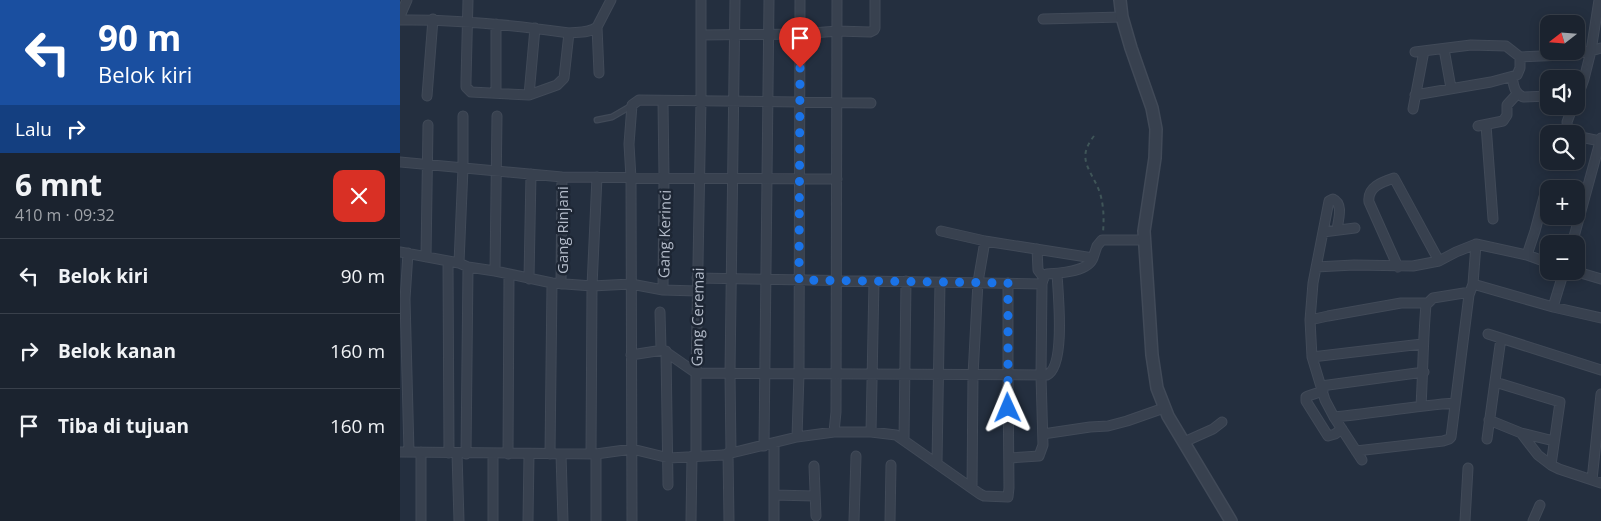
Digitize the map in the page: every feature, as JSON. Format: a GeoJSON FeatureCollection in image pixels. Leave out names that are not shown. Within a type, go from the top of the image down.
{"type":"FeatureCollection","features":[{"type":"Feature","properties":{"kind":"street"},"geometry":{"type":"LineString","coordinates":[[407,0],[400,18],[468,21],[569,32],[590,31],[598,27]]}},
{"type":"Feature","properties":{"kind":"street"},"geometry":{"type":"LineString","coordinates":[[468,0],[466,87],[471,92],[529,94],[557,85],[564,78],[569,32]]}},
{"type":"Feature","properties":{"kind":"street"},"geometry":{"type":"LineString","coordinates":[[599,73],[598,27],[611,0]]}},
{"type":"Feature","properties":{"kind":"street","name":"Gang Ceremai"},"geometry":{"type":"LineString","coordinates":[[691,521],[701,101],[700,0]]}},
{"type":"Feature","properties":{"kind":"street"},"geometry":{"type":"LineString","coordinates":[[729,521],[735,0]]}},
{"type":"Feature","properties":{"kind":"street"},"geometry":{"type":"LineString","coordinates":[[769,0],[765,373],[774,496],[774,521]]}},
{"type":"Feature","properties":{"kind":"street"},"geometry":{"type":"LineString","coordinates":[[797,437],[799,374],[800,0]]}},
{"type":"Feature","properties":{"kind":"street"},"geometry":{"type":"LineString","coordinates":[[834,432],[836,412],[837,280],[837,0]]}},
{"type":"Feature","properties":{"kind":"street"},"geometry":{"type":"LineString","coordinates":[[701,35],[801,34],[837,31],[870,32],[874,30],[874,0]]}},
{"type":"Feature","properties":{"kind":"street"},"geometry":{"type":"LineString","coordinates":[[1120,0],[1122,17],[1152,108],[1156,128],[1155,158],[1144,240],[1152,355],[1158,388],[1164,408],[1231,521]]}},
{"type":"Feature","properties":{"kind":"street"},"geometry":{"type":"LineString","coordinates":[[1585,71],[1591,52],[1599,0]]}},
{"type":"Feature","properties":{"kind":"street"},"geometry":{"type":"LineString","coordinates":[[1043,19],[1122,17]]}},
{"type":"Feature","properties":{"kind":"street"},"geometry":{"type":"LineString","coordinates":[[427,96],[433,19]]}},
{"type":"Feature","properties":{"kind":"street"},"geometry":{"type":"LineString","coordinates":[[496,24],[496,93]]}},
{"type":"Feature","properties":{"kind":"street"},"geometry":{"type":"LineString","coordinates":[[529,94],[535,28]]}},
{"type":"Feature","properties":{"kind":"street"},"geometry":{"type":"LineString","coordinates":[[1412,109],[1419,52],[1471,45],[1500,45],[1506,46],[1520,57],[1591,52],[1601,48]]}},
{"type":"Feature","properties":{"kind":"street"},"geometry":{"type":"LineString","coordinates":[[1444,49],[1451,88]]}},
{"type":"Feature","properties":{"kind":"street"},"geometry":{"type":"LineString","coordinates":[[1415,95],[1512,77],[1519,72],[1520,57]]}},
{"type":"Feature","properties":{"kind":"street"},"geometry":{"type":"LineString","coordinates":[[1512,77],[1517,94],[1523,97],[1540,96]]}},
{"type":"Feature","properties":{"kind":"street"},"geometry":{"type":"LineString","coordinates":[[1493,218],[1482,125],[1503,121],[1507,115],[1507,105],[1517,94]]}},
{"type":"Feature","properties":{"kind":"street"},"geometry":{"type":"LineString","coordinates":[[632,521],[629,144],[632,105],[639,100],[871,103]]}},
{"type":"Feature","properties":{"kind":"street","name":"Gang Kerinci"},"geometry":{"type":"LineString","coordinates":[[663,101],[663,290]]}},
{"type":"Feature","properties":{"kind":"street"},"geometry":{"type":"LineString","coordinates":[[459,264],[463,116]]}},
{"type":"Feature","properties":{"kind":"street"},"geometry":{"type":"LineString","coordinates":[[495,271],[497,116]]}},
{"type":"Feature","properties":{"kind":"street"},"geometry":{"type":"LineString","coordinates":[[426,257],[428,125]]}},
{"type":"Feature","properties":{"kind":"street"},"geometry":{"type":"LineString","coordinates":[[1585,138],[1600,141],[1596,159],[1585,189]]}},
{"type":"Feature","properties":{"kind":"street"},"geometry":{"type":"LineString","coordinates":[[400,162],[562,177],[837,179]]}},
{"type":"Feature","properties":{"kind":"street"},"geometry":{"type":"LineString","coordinates":[[529,279],[531,174]]}},
{"type":"Feature","properties":{"kind":"street","name":"Gang Rinjani"},"geometry":{"type":"LineString","coordinates":[[550,454],[562,177]]}},
{"type":"Feature","properties":{"kind":"street"},"geometry":{"type":"LineString","coordinates":[[596,521],[592,286],[597,177]]}},
{"type":"Feature","properties":{"kind":"street"},"geometry":{"type":"LineString","coordinates":[[1398,267],[1369,202],[1368,195],[1374,187],[1394,178],[1439,261]]}},
{"type":"Feature","properties":{"kind":"street"},"geometry":{"type":"LineString","coordinates":[[1337,230],[1340,205],[1333,199],[1329,201],[1313,283],[1310,320],[1312,357],[1326,400],[1334,417],[1362,460]]}},
{"type":"Feature","properties":{"kind":"street"},"geometry":{"type":"LineString","coordinates":[[1527,256],[1540,212]]}},
{"type":"Feature","properties":{"kind":"street"},"geometry":{"type":"LineString","coordinates":[[1323,232],[1355,228]]}},
{"type":"Feature","properties":{"kind":"street"},"geometry":{"type":"LineString","coordinates":[[941,231],[985,241],[1093,258]]}},
{"type":"Feature","properties":{"kind":"street"},"geometry":{"type":"LineString","coordinates":[[1043,281],[1047,274],[1057,274],[1086,267],[1092,262],[1097,246],[1102,240],[1144,240]]}},
{"type":"Feature","properties":{"kind":"street"},"geometry":{"type":"LineString","coordinates":[[972,488],[973,375],[978,282],[985,241]]}},
{"type":"Feature","properties":{"kind":"street"},"geometry":{"type":"LineString","coordinates":[[1356,451],[1449,439],[1452,437],[1476,244]]}},
{"type":"Feature","properties":{"kind":"street"},"geometry":{"type":"LineString","coordinates":[[1316,267],[1354,265],[1413,266],[1439,261],[1476,244],[1540,260]]}},
{"type":"Feature","properties":{"kind":"street"},"geometry":{"type":"LineString","coordinates":[[1009,458],[1039,456],[1042,450],[1043,281],[1038,270],[1037,249]]}},
{"type":"Feature","properties":{"kind":"street"},"geometry":{"type":"LineString","coordinates":[[697,291],[663,290],[631,284],[592,286],[557,284],[404,253],[405,452],[594,454],[632,449],[669,458],[718,456],[797,437],[834,432],[890,433],[904,440],[984,496],[1008,497],[1008,283]]}},
{"type":"Feature","properties":{"kind":"street"},"geometry":{"type":"LineString","coordinates":[[448,262],[459,521]]}},
{"type":"Feature","properties":{"kind":"street"},"geometry":{"type":"LineString","coordinates":[[457,453],[468,267]]}},
{"type":"Feature","properties":{"kind":"street"},"geometry":{"type":"LineString","coordinates":[[631,355],[663,350],[696,373],[1047,375],[1054,370],[1058,348],[1060,324],[1057,274]]}},
{"type":"Feature","properties":{"kind":"street"},"geometry":{"type":"LineString","coordinates":[[1585,274],[1601,279]]}},
{"type":"Feature","properties":{"kind":"street"},"geometry":{"type":"LineString","coordinates":[[508,454],[509,275]]}},
{"type":"Feature","properties":{"kind":"street"},"geometry":{"type":"LineString","coordinates":[[697,278],[1008,283],[1043,281]]}},
{"type":"Feature","properties":{"kind":"street"},"geometry":{"type":"LineString","coordinates":[[1553,307],[1561,280]]}},
{"type":"Feature","properties":{"kind":"street"},"geometry":{"type":"LineString","coordinates":[[872,432],[874,281]]}},
{"type":"Feature","properties":{"kind":"street"},"geometry":{"type":"LineString","coordinates":[[904,440],[906,281]]}},
{"type":"Feature","properties":{"kind":"street"},"geometry":{"type":"LineString","coordinates":[[937,463],[940,282]]}},
{"type":"Feature","properties":{"kind":"street"},"geometry":{"type":"LineString","coordinates":[[1310,320],[1401,302],[1427,303],[1433,298],[1471,288],[1601,318]]}},
{"type":"Feature","properties":{"kind":"street"},"geometry":{"type":"LineString","coordinates":[[1421,406],[1424,372],[1422,344],[1427,303]]}},
{"type":"Feature","properties":{"kind":"street"},"geometry":{"type":"LineString","coordinates":[[660,312],[669,458],[668,485]]}},
{"type":"Feature","properties":{"kind":"street"},"geometry":{"type":"LineString","coordinates":[[1488,334],[1601,370]]}},
{"type":"Feature","properties":{"kind":"street"},"geometry":{"type":"LineString","coordinates":[[1487,439],[1501,338]]}},
{"type":"Feature","properties":{"kind":"street"},"geometry":{"type":"LineString","coordinates":[[1312,357],[1422,344]]}},
{"type":"Feature","properties":{"kind":"street"},"geometry":{"type":"LineString","coordinates":[[1342,430],[1328,436],[1306,401],[1306,397],[1322,388],[1424,372]]}},
{"type":"Feature","properties":{"kind":"street"},"geometry":{"type":"LineString","coordinates":[[1495,382],[1560,402],[1551,465]]}},
{"type":"Feature","properties":{"kind":"street"},"geometry":{"type":"LineString","coordinates":[[1521,433],[1538,454],[1551,465],[1597,481],[1601,394]]}},
{"type":"Feature","properties":{"kind":"street"},"geometry":{"type":"LineString","coordinates":[[1334,417],[1421,406],[1455,404]]}},
{"type":"Feature","properties":{"kind":"street"},"geometry":{"type":"LineString","coordinates":[[1043,434],[1108,426],[1164,408]]}},
{"type":"Feature","properties":{"kind":"street"},"geometry":{"type":"LineString","coordinates":[[1489,420],[1521,433],[1554,441]]}},
{"type":"Feature","properties":{"kind":"street"},"geometry":{"type":"LineString","coordinates":[[1184,442],[1205,433],[1222,422]]}},
{"type":"Feature","properties":{"kind":"street"},"geometry":{"type":"LineString","coordinates":[[421,452],[421,521]]}},
{"type":"Feature","properties":{"kind":"street"},"geometry":{"type":"LineString","coordinates":[[493,454],[494,521]]}},
{"type":"Feature","properties":{"kind":"street"},"geometry":{"type":"LineString","coordinates":[[528,521],[529,454]]}},
{"type":"Feature","properties":{"kind":"street"},"geometry":{"type":"LineString","coordinates":[[561,454],[563,521]]}},
{"type":"Feature","properties":{"kind":"street"},"geometry":{"type":"LineString","coordinates":[[854,521],[856,456]]}},
{"type":"Feature","properties":{"kind":"street"},"geometry":{"type":"LineString","coordinates":[[890,521],[891,465]]}},
{"type":"Feature","properties":{"kind":"street"},"geometry":{"type":"LineString","coordinates":[[814,466],[816,516]]}},
{"type":"Feature","properties":{"kind":"street"},"geometry":{"type":"LineString","coordinates":[[1465,521],[1468,468]]}},
{"type":"Feature","properties":{"kind":"street"},"geometry":{"type":"LineString","coordinates":[[774,496],[814,496]]}},
{"type":"Feature","properties":{"kind":"street"},"geometry":{"type":"LineString","coordinates":[[1533,521],[1540,505]]}},
{"type":"Feature","properties":{"kind":"lane"},"geometry":{"type":"LineString","coordinates":[[597,120],[608,119],[632,105]]}},
{"type":"Feature","properties":{"kind":"path"},"geometry":{"type":"LineString","coordinates":[[1094,136],[1088,143],[1084,156],[1102,202],[1104,215],[1102,240]]}},
{"type":"Feature","properties":{"kind":"route"},"geometry":{"type":"LineString","coordinates":[[800,68],[799,280],[1008,283],[1008,408]]}}]}
